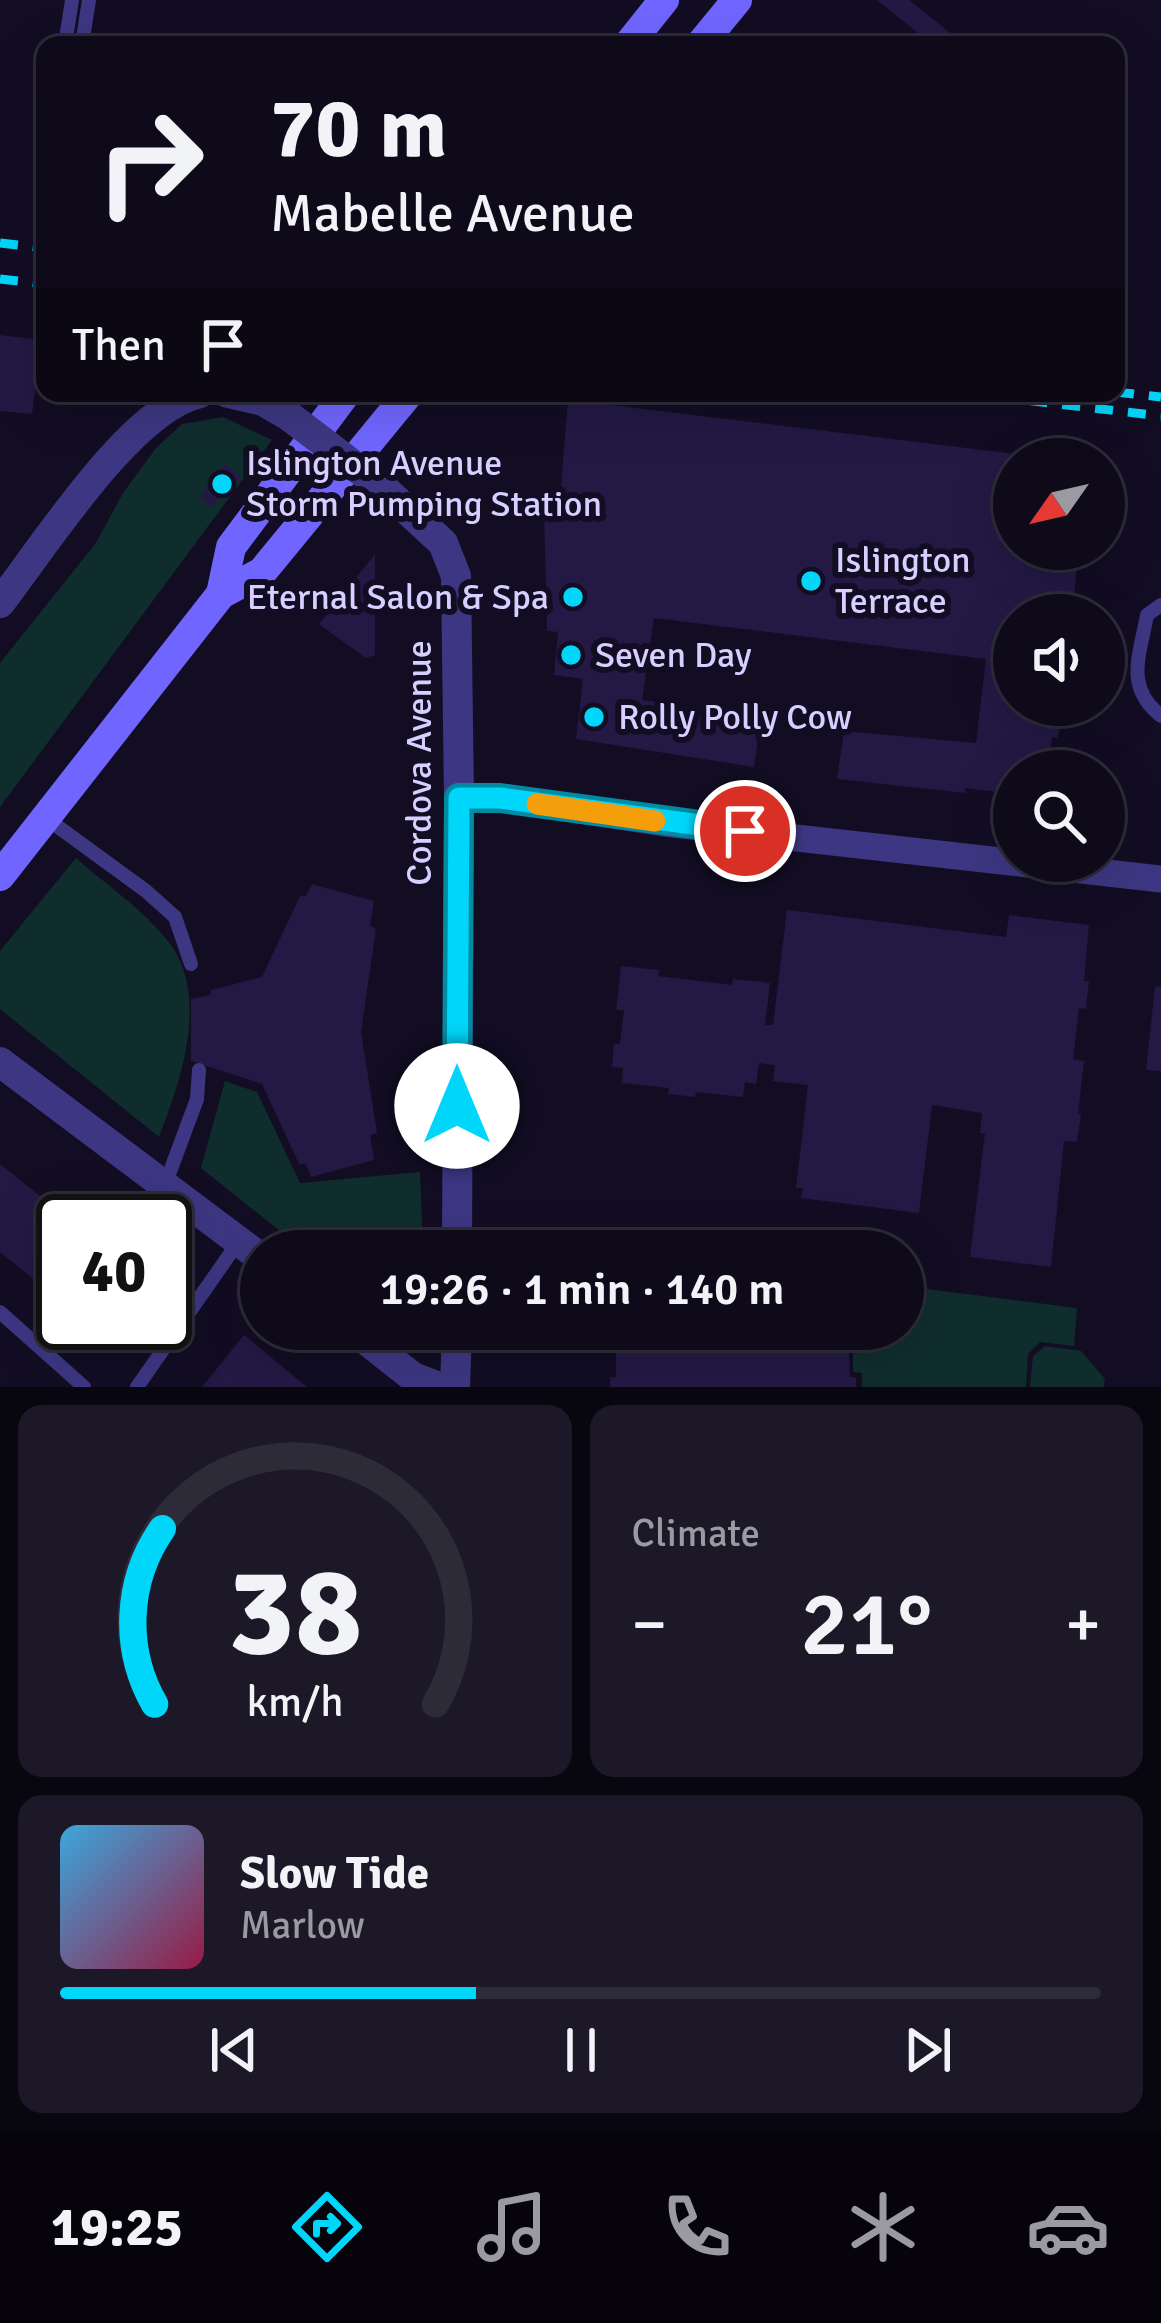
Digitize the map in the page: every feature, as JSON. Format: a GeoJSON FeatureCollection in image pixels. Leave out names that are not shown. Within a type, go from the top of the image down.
{"type":"FeatureCollection","features":[{"type":"Feature","properties":{"kind":"main road"},"geometry":{"type":"LineString","coordinates":[[635,36],[664,0]]}},
{"type":"Feature","properties":{"kind":"main road"},"geometry":{"type":"LineString","coordinates":[[707,36],[737,0]]}},
{"type":"Feature","properties":{"kind":"main road"},"geometry":{"type":"LineString","coordinates":[[220,594],[231,547],[339,402]]}},
{"type":"Feature","properties":{"kind":"main road"},"geometry":{"type":"LineString","coordinates":[[0,876],[220,594],[262,572],[403,402]]}},
{"type":"Feature","properties":{"kind":"street"},"geometry":{"type":"LineString","coordinates":[[0,603],[134,431],[176,402]]}},
{"type":"Feature","properties":{"kind":"street","name":"Cordova Avenue"},"geometry":{"type":"LineString","coordinates":[[265,402],[382,487],[443,543],[456,576],[457,1230]]}},
{"type":"Feature","properties":{"kind":"street"},"geometry":{"type":"LineString","coordinates":[[459,798],[500,798],[664,823],[1161,879]]}},
{"type":"Feature","properties":{"kind":"street"},"geometry":{"type":"LineString","coordinates":[[0,1062],[240,1242]]}},
{"type":"Feature","properties":{"kind":"street"},"geometry":{"type":"LineString","coordinates":[[379,1350],[413,1377],[439,1387]]}},
{"type":"Feature","properties":{"kind":"street"},"geometry":{"type":"LineString","coordinates":[[455,1387],[457,1350]]}},
{"type":"Feature","properties":{"kind":"lane"},"geometry":{"type":"LineString","coordinates":[[66,36],[72,0]]}},
{"type":"Feature","properties":{"kind":"lane"},"geometry":{"type":"LineString","coordinates":[[83,36],[88,0]]}},
{"type":"Feature","properties":{"kind":"lane"},"geometry":{"type":"LineString","coordinates":[[1161,605],[1147,614],[1136,682],[1145,702],[1161,716]]}},
{"type":"Feature","properties":{"kind":"lane"},"geometry":{"type":"LineString","coordinates":[[46,818],[175,917],[191,964]]}},
{"type":"Feature","properties":{"kind":"lane"},"geometry":{"type":"LineString","coordinates":[[164,1185],[197,1099],[199,1070]]}},
{"type":"Feature","properties":{"kind":"lane"},"geometry":{"type":"LineString","coordinates":[[137,1387],[240,1262]]}},
{"type":"Feature","properties":{"kind":"lane"},"geometry":{"type":"LineString","coordinates":[[0,1312],[84,1387]]}},
{"type":"Feature","properties":{"kind":"green space"},"geometry":{"type":"Polygon","coordinates":[[[223,417],[272,440],[0,807],[0,663],[96,543],[123,493],[156,448],[182,424],[223,417]]]}},
{"type":"Feature","properties":{"kind":"green space"},"geometry":{"type":"Polygon","coordinates":[[[76,858],[135,907],[180,961],[190,1011],[188,1037],[159,1137],[0,1009],[0,951],[76,858]]]}},
{"type":"Feature","properties":{"kind":"green space"},"geometry":{"type":"Polygon","coordinates":[[[225,1081],[257,1092],[300,1183],[420,1172],[422,1230],[279,1230],[201,1168],[225,1081]]]}},
{"type":"Feature","properties":{"kind":"green space"},"geometry":{"type":"Polygon","coordinates":[[[924,1289],[1077,1308],[1074,1346],[1040,1342],[1028,1354],[1026,1387],[862,1387],[862,1373],[853,1372],[853,1350],[924,1350],[924,1289]]]}},
{"type":"Feature","properties":{"kind":"green space"},"geometry":{"type":"Polygon","coordinates":[[[1045,1346],[1081,1351],[1105,1379],[1104,1387],[1030,1387],[1033,1356],[1045,1346]]]}},
{"type":"Feature","properties":{"kind":"building"},"geometry":{"type":"Polygon","coordinates":[[[877,0],[909,0],[954,36],[922,36],[877,0]]]}},
{"type":"Feature","properties":{"kind":"building"},"geometry":{"type":"Polygon","coordinates":[[[0,335],[36,339],[32,414],[0,411],[0,335]]]}},
{"type":"Feature","properties":{"kind":"building","name":"Islington Terrace"},"geometry":{"type":"Polygon","coordinates":[[[568,402],[993,451],[993,570],[1077,570],[1074,594],[993,594],[993,726],[1059,726],[1058,738],[1052,737],[1050,750],[993,750],[993,791],[965,788],[965,793],[837,779],[844,731],[976,743],[986,659],[654,618],[642,700],[761,717],[754,767],[576,739],[583,679],[554,675],[558,632],[547,631],[544,510],[559,510],[568,402]]]}},
{"type":"Feature","properties":{"kind":"building","name":"Islington Avenue Storm Pumping Station"},"geometry":{"type":"Polygon","coordinates":[[[225,464],[241,477],[211,507],[199,497],[225,464]]]}},
{"type":"Feature","properties":{"kind":"building"},"geometry":{"type":"Polygon","coordinates":[[[375,554],[375,655],[366,658],[319,624],[375,554]]]}},
{"type":"Feature","properties":{"kind":"building"},"geometry":{"type":"Polygon","coordinates":[[[312,884],[374,901],[370,925],[376,929],[361,1032],[377,1133],[370,1135],[374,1160],[311,1177],[306,1164],[299,1164],[262,1084],[191,1061],[191,999],[262,977],[300,896],[306,896],[312,884]]]}},
{"type":"Feature","properties":{"kind":"building"},"geometry":{"type":"Polygon","coordinates":[[[787,910],[1006,937],[1009,915],[1089,925],[1086,1009],[1079,1008],[1073,1059],[1084,1061],[1081,1114],[1077,1142],[1064,1141],[1051,1267],[970,1257],[985,1133],[980,1133],[982,1113],[932,1105],[919,1213],[801,1198],[803,1188],[796,1188],[808,1085],[773,1081],[775,1065],[759,1063],[756,1084],[745,1082],[743,1097],[668,1094],[669,1088],[622,1083],[623,1068],[612,1067],[624,1010],[616,1010],[621,966],[659,970],[658,976],[732,985],[733,979],[770,983],[765,1025],[773,1025],[787,910]]]}},
{"type":"Feature","properties":{"kind":"building"},"geometry":{"type":"Polygon","coordinates":[[[1155,986],[1161,987],[1161,1071],[1146,1070],[1155,986]]]}},
{"type":"Feature","properties":{"kind":"building"},"geometry":{"type":"Polygon","coordinates":[[[0,1164],[37,1194],[36,1281],[0,1252],[0,1164]]]}},
{"type":"Feature","properties":{"kind":"building"},"geometry":{"type":"Polygon","coordinates":[[[240,1340],[240,1350],[262,1350],[307,1387],[202,1387],[240,1340]]]}},
{"type":"Feature","properties":{"kind":"building"},"geometry":{"type":"Polygon","coordinates":[[[616,1350],[849,1351],[850,1377],[856,1377],[856,1387],[610,1387],[610,1377],[616,1377],[616,1350]]]}},
{"type":"Feature","properties":{"kind":"railway"},"geometry":{"type":"LineString","coordinates":[[0,243],[36,247]]}},
{"type":"Feature","properties":{"kind":"railway"},"geometry":{"type":"LineString","coordinates":[[0,279],[36,283]]}},
{"type":"Feature","properties":{"kind":"railway"},"geometry":{"type":"LineString","coordinates":[[1125,393],[1161,397]]}},
{"type":"Feature","properties":{"kind":"railway"},"geometry":{"type":"LineString","coordinates":[[1041,402],[1161,416]]}},
{"type":"Feature","properties":{"kind":"slow traffic"},"geometry":{"type":"LineString","coordinates":[[537,804],[655,821]]}},
{"type":"Feature","properties":{"kind":"place","name":"Islington Avenue Storm Pumping Station"},"geometry":{"type":"Point","coordinates":[222,484]}},
{"type":"Feature","properties":{"kind":"place","name":"Islington Terrace"},"geometry":{"type":"Point","coordinates":[811,581]}},
{"type":"Feature","properties":{"kind":"place","name":"Eternal Salon & Spa"},"geometry":{"type":"Point","coordinates":[573,597]}},
{"type":"Feature","properties":{"kind":"place","name":"Seven Day"},"geometry":{"type":"Point","coordinates":[571,655]}},
{"type":"Feature","properties":{"kind":"place","name":"Rolly Polly Cow"},"geometry":{"type":"Point","coordinates":[594,717]}},
{"type":"Feature","properties":{"kind":"route"},"geometry":{"type":"LineString","coordinates":[[457,1106],[459,798],[500,798],[745,831]]}}]}
